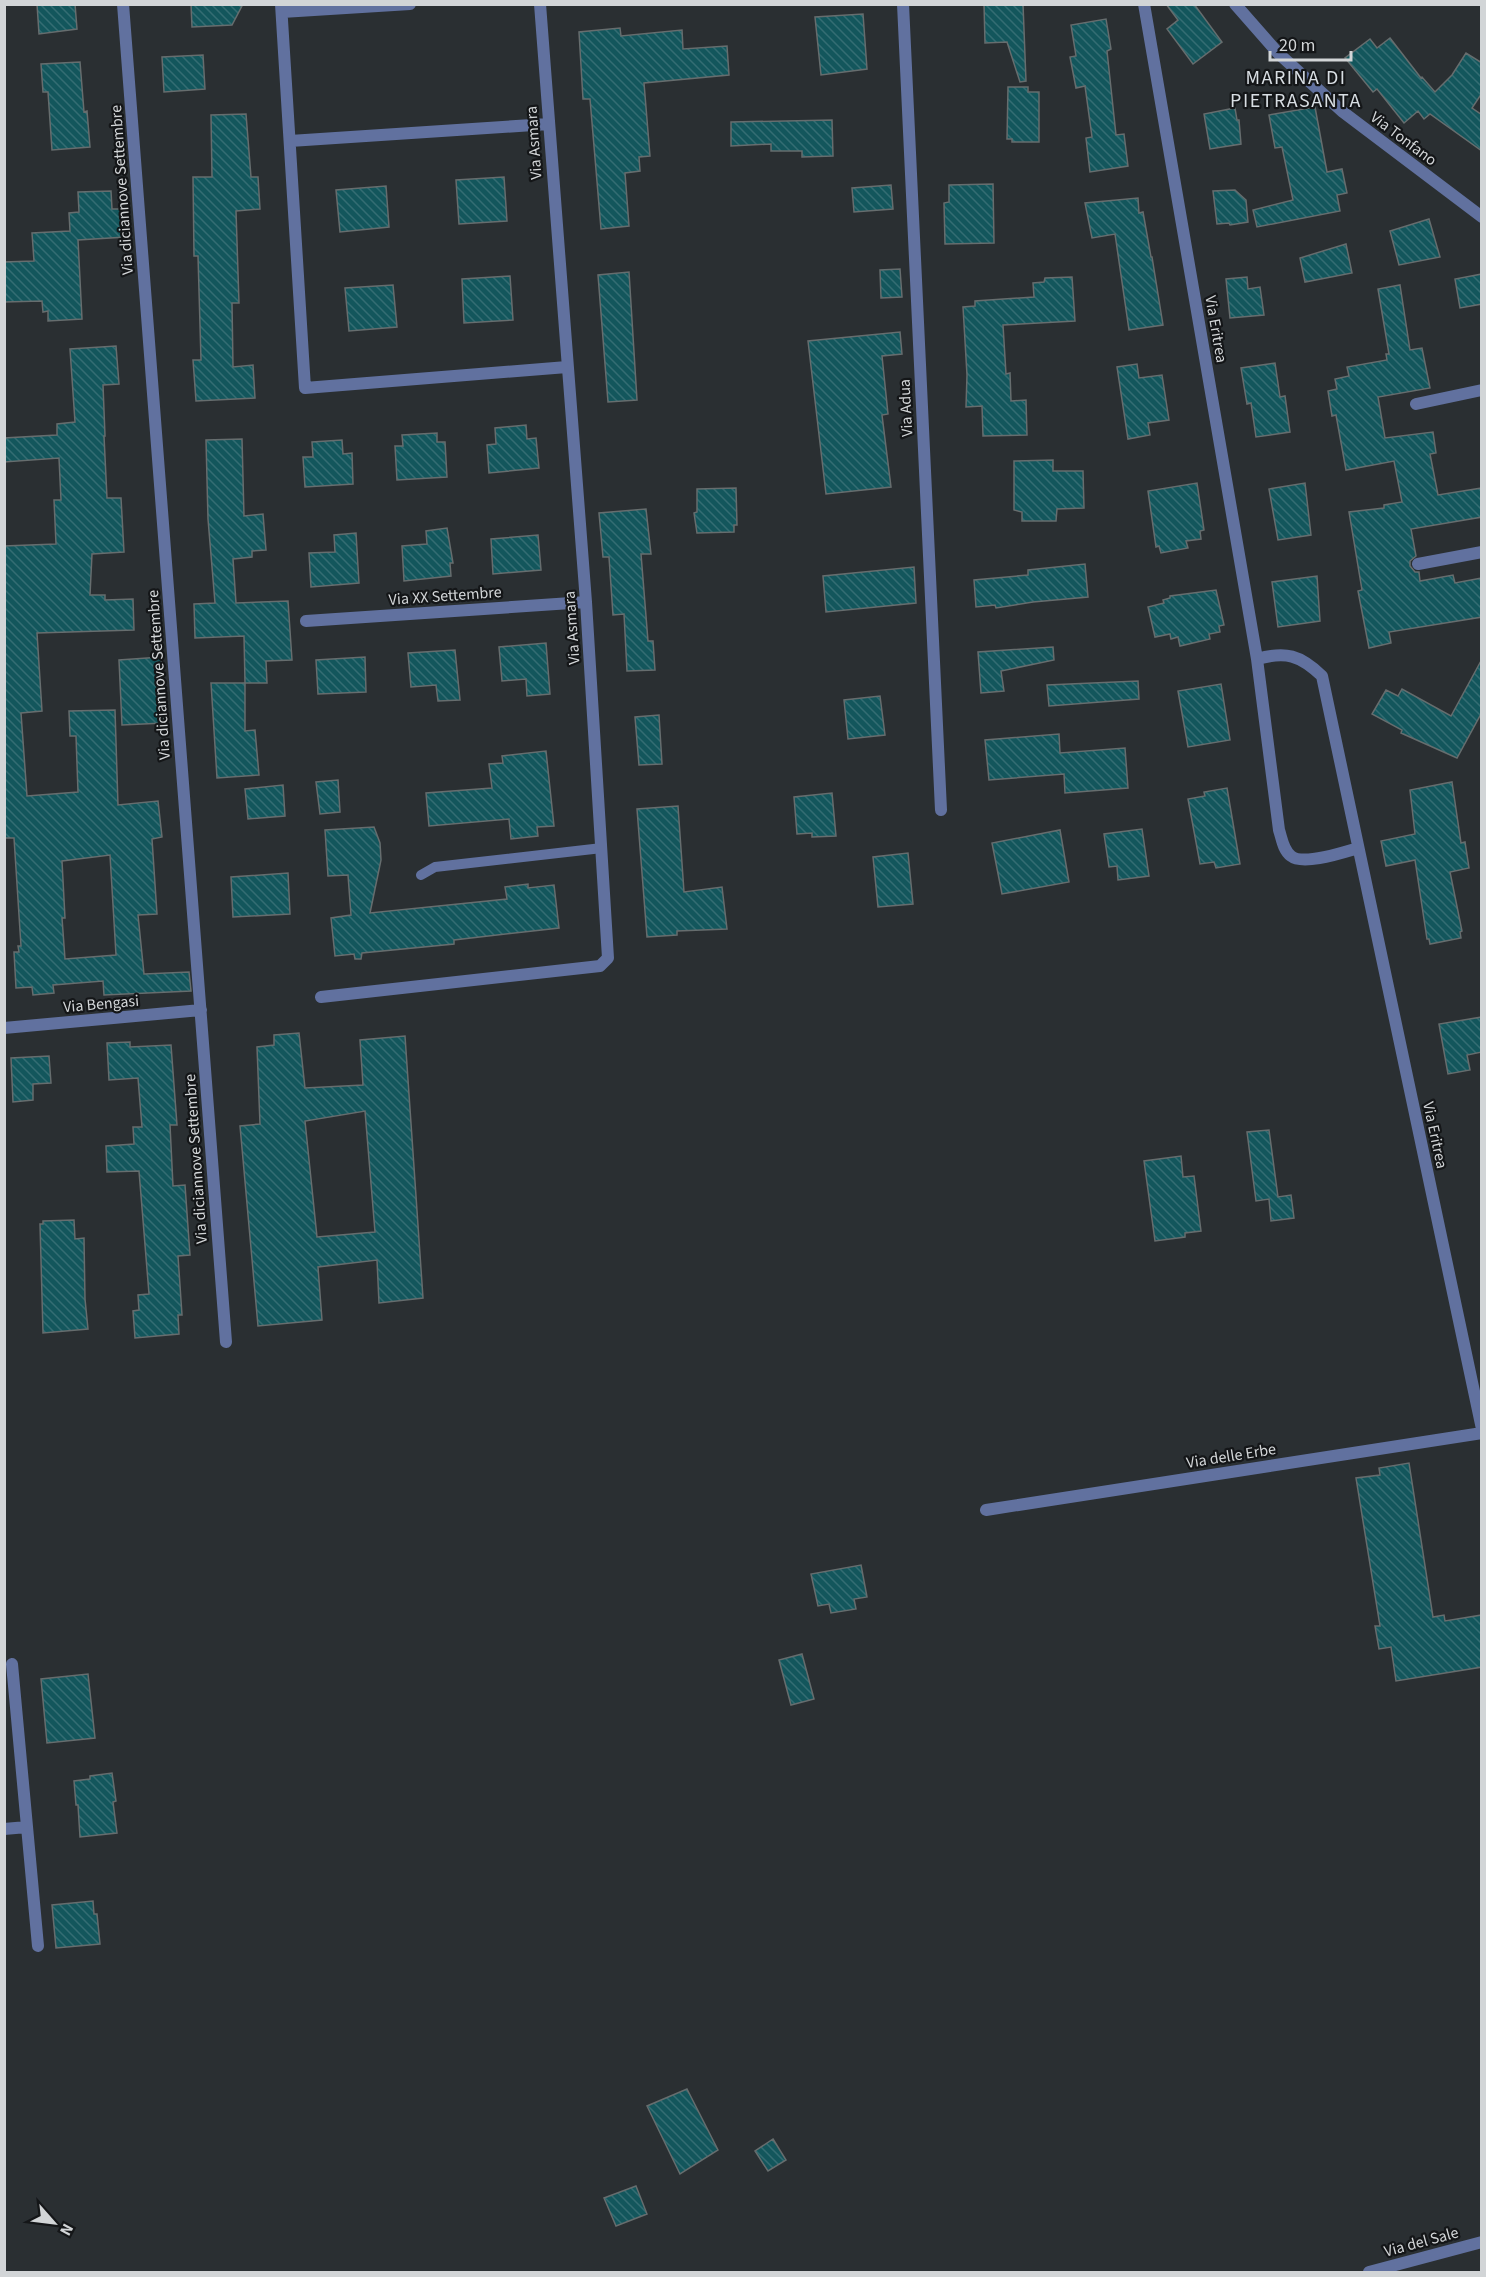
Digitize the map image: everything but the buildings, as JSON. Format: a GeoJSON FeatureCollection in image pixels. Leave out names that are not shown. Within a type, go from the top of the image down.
{"type":"FeatureCollection","features":[{"type":"Feature","properties":{"kind":"street","name":"Via diciannove Settembre"},"geometry":{"type":"LineString","coordinates":[[123,4],[226,1342]]}},
{"type":"Feature","properties":{"kind":"street"},"geometry":{"type":"LineString","coordinates":[[410,4],[281,8],[305,388],[567,368]]}},
{"type":"Feature","properties":{"kind":"street","name":"Via Asmara"},"geometry":{"type":"LineString","coordinates":[[321,997],[600,966],[608,958],[586,602],[540,4]]}},
{"type":"Feature","properties":{"kind":"street","name":"Via Adua"},"geometry":{"type":"LineString","coordinates":[[903,4],[941,810]]}},
{"type":"Feature","properties":{"kind":"street","name":"Via Eritrea"},"geometry":{"type":"LineString","coordinates":[[1144,4],[1257,658],[1279,830],[1284,846],[1292,857],[1302,860],[1358,848]]}},
{"type":"Feature","properties":{"kind":"street","name":"Via Tonfano"},"geometry":{"type":"LineString","coordinates":[[1235,4],[1278,53],[1343,112],[1482,217]]}},
{"type":"Feature","properties":{"kind":"street"},"geometry":{"type":"LineString","coordinates":[[290,141],[548,124]]}},
{"type":"Feature","properties":{"kind":"street"},"geometry":{"type":"LineString","coordinates":[[1416,404],[1482,390]]}},
{"type":"Feature","properties":{"kind":"street"},"geometry":{"type":"LineString","coordinates":[[1418,564],[1482,552]]}},
{"type":"Feature","properties":{"kind":"street","name":"Via XX Settembre"},"geometry":{"type":"LineString","coordinates":[[306,621],[586,602]]}},
{"type":"Feature","properties":{"kind":"street","name":"Via Eritrea"},"geometry":{"type":"LineString","coordinates":[[1257,658],[1274,654],[1295,656],[1312,666],[1322,676],[1482,1431]]}},
{"type":"Feature","properties":{"kind":"street","name":"Via Bengasi"},"geometry":{"type":"LineString","coordinates":[[4,1028],[201,1010]]}},
{"type":"Feature","properties":{"kind":"street","name":"Via delle Erbe"},"geometry":{"type":"LineString","coordinates":[[986,1510],[1482,1431]]}},
{"type":"Feature","properties":{"kind":"street"},"geometry":{"type":"LineString","coordinates":[[12,1664],[38,1946]]}},
{"type":"Feature","properties":{"kind":"street"},"geometry":{"type":"LineString","coordinates":[[4,1829],[27,1827]]}},
{"type":"Feature","properties":{"kind":"street","name":"Via del Sale"},"geometry":{"type":"LineString","coordinates":[[1369,2272],[1482,2242]]}},
{"type":"Feature","properties":{"kind":"lane"},"geometry":{"type":"LineString","coordinates":[[421,875],[435,867],[602,848]]}},
{"type":"Feature","properties":{"kind":"district","name":"MARINA DI PIETRASANTA"},"geometry":{"type":"Point","coordinates":[1296,88]}}]}
